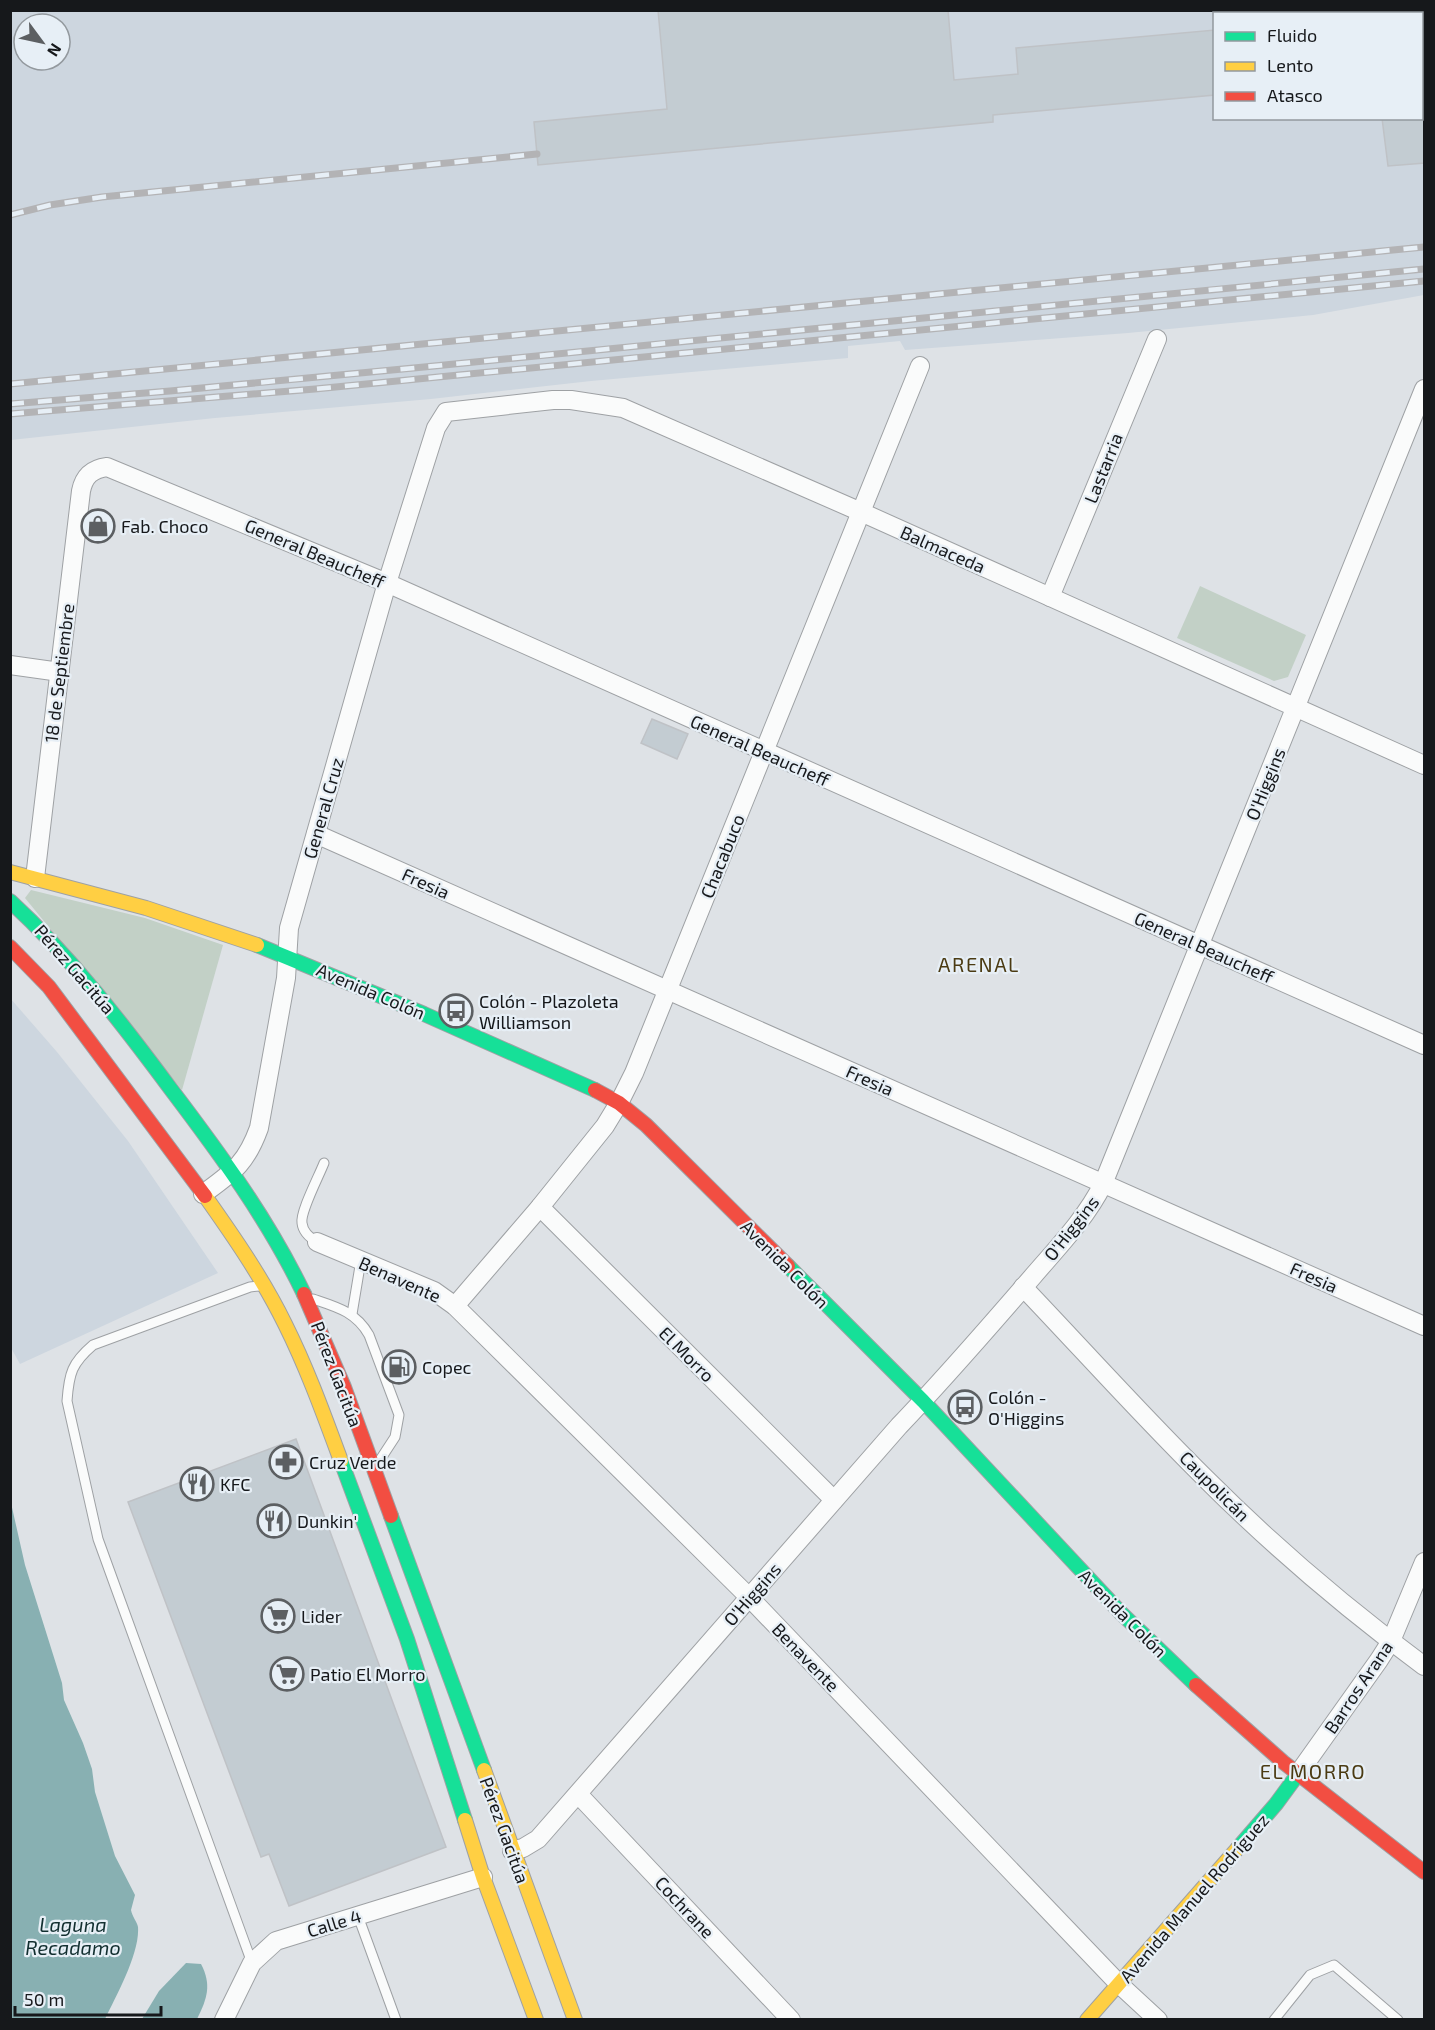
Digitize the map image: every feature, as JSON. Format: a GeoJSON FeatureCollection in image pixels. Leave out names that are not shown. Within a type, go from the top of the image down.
{"type":"FeatureCollection","features":[{"type":"Feature","properties":{"kind":"main road","name":"Avenida Colón"},"geometry":{"type":"LineString","coordinates":[[10,872],[181,919],[287,956],[577,1081],[619,1103],[646,1125],[922,1401],[1087,1578],[1151,1643],[1216,1705],[1298,1774],[1425,1872]]}},
{"type":"Feature","properties":{"kind":"main road","name":"Pérez Gacitúa"},"geometry":{"type":"LineString","coordinates":[[10,901],[46,933],[88,980],[233,1173],[271,1231],[301,1296],[327,1342],[575,2019]]}},
{"type":"Feature","properties":{"kind":"main road","name":"Pérez Gacitúa"},"geometry":{"type":"LineString","coordinates":[[10,947],[49,987],[270,1287],[314,1389],[403,1629],[483,1877],[536,2019]]}},
{"type":"Feature","properties":{"kind":"main road","name":"Avenida Manuel Rodríguez"},"geometry":{"type":"LineString","coordinates":[[1087,2019],[1276,1804],[1298,1774]]}},
{"type":"Feature","properties":{"kind":"street","name":"Lastarria"},"geometry":{"type":"LineString","coordinates":[[1050,597],[1157,339]]}},
{"type":"Feature","properties":{"kind":"street","name":"Chacabuco"},"geometry":{"type":"LineString","coordinates":[[455,1306],[540,1207],[605,1126],[634,1073],[920,366]]}},
{"type":"Feature","properties":{"kind":"street","name":"O'Higgins"},"geometry":{"type":"LineString","coordinates":[[512,1851],[523,1848],[538,1839],[1091,1208],[1103,1184],[1425,389]]}},
{"type":"Feature","properties":{"kind":"street","name":"Balmaceda"},"geometry":{"type":"LineString","coordinates":[[446,412],[553,400],[571,400],[623,408],[1425,765]]}},
{"type":"Feature","properties":{"kind":"street","name":"General Cruz"},"geometry":{"type":"LineString","coordinates":[[203,1194],[233,1173],[250,1151],[259,1128],[286,978],[289,928],[387,583],[436,428],[446,412]]}},
{"type":"Feature","properties":{"kind":"street","name":"General Beaucheff"},"geometry":{"type":"LineString","coordinates":[[92,471],[107,467],[116,469],[387,583],[1425,1045]]}},
{"type":"Feature","properties":{"kind":"street","name":"18 de Septiembre"},"geometry":{"type":"LineString","coordinates":[[35,878],[82,483],[92,471]]}},
{"type":"Feature","properties":{"kind":"street"},"geometry":{"type":"LineString","coordinates":[[10,665],[60,672]]}},
{"type":"Feature","properties":{"kind":"street","name":"Fresia"},"geometry":{"type":"LineString","coordinates":[[316,834],[1425,1326]]}},
{"type":"Feature","properties":{"kind":"street","name":"El Morro"},"geometry":{"type":"LineString","coordinates":[[540,1207],[834,1500]]}},
{"type":"Feature","properties":{"kind":"street","name":"Benavente"},"geometry":{"type":"LineString","coordinates":[[317,1242],[434,1291],[455,1306],[750,1597],[1119,1984],[1158,2019]]}},
{"type":"Feature","properties":{"kind":"street","name":"Caupolicán"},"geometry":{"type":"LineString","coordinates":[[1023,1287],[1237,1509],[1310,1576],[1425,1666]]}},
{"type":"Feature","properties":{"kind":"street","name":"Barros Arana"},"geometry":{"type":"LineString","coordinates":[[1298,1774],[1391,1641],[1425,1562]]}},
{"type":"Feature","properties":{"kind":"street","name":"Cochrane"},"geometry":{"type":"LineString","coordinates":[[578,1794],[791,2019]]}},
{"type":"Feature","properties":{"kind":"street","name":"Calle 4"},"geometry":{"type":"LineString","coordinates":[[224,2019],[252,1963],[276,1941],[483,1877]]}},
{"type":"Feature","properties":{"kind":"lane"},"geometry":{"type":"LineString","coordinates":[[317,1242],[310,1238],[303,1228],[302,1215],[324,1163]]}},
{"type":"Feature","properties":{"kind":"lane"},"geometry":{"type":"LineString","coordinates":[[351,1314],[361,1260]]}},
{"type":"Feature","properties":{"kind":"lane"},"geometry":{"type":"LineString","coordinates":[[252,1963],[98,1539],[67,1401],[68,1379],[78,1358],[93,1345],[250,1287],[270,1287]]}},
{"type":"Feature","properties":{"kind":"lane"},"geometry":{"type":"LineString","coordinates":[[301,1296],[345,1310],[364,1327],[369,1335],[399,1415],[395,1437],[374,1469]]}},
{"type":"Feature","properties":{"kind":"lane"},"geometry":{"type":"LineString","coordinates":[[358,1916],[396,2019]]}},
{"type":"Feature","properties":{"kind":"lane"},"geometry":{"type":"LineString","coordinates":[[1274,2019],[1310,1975],[1334,1965],[1398,2019]]}},
{"type":"Feature","properties":{"kind":"shaded area"},"geometry":{"type":"Polygon","coordinates":[[[10,11],[1372,12],[1213,12],[1213,120],[1423,120],[1424,52],[1424,295],[1313,315],[1128,333],[905,350],[900,341],[848,346],[848,358],[591,381],[431,399],[215,418],[11,440],[10,11]]]}},
{"type":"Feature","properties":{"kind":"shaded area"},"geometry":{"type":"Polygon","coordinates":[[[1200,586],[1306,635],[1288,677],[1274,681],[1177,638],[1200,586]]]}},
{"type":"Feature","properties":{"kind":"shaded area"},"geometry":{"type":"Polygon","coordinates":[[[31,890],[145,918],[223,945],[182,1090],[25,898],[31,890]]]}},
{"type":"Feature","properties":{"kind":"shaded area"},"geometry":{"type":"Polygon","coordinates":[[[10,998],[57,1052],[128,1141],[218,1273],[20,1364],[10,1346],[10,998]]]}},
{"type":"Feature","properties":{"kind":"water","name":"Laguna Recadamo"},"geometry":{"type":"Polygon","coordinates":[[[11,1503],[25,1565],[62,1683],[64,1700],[92,1769],[95,1792],[115,1856],[135,1895],[131,1910],[138,1927],[138,1937],[126,1974],[105,2019],[11,2019],[11,1503]]]}},
{"type":"Feature","properties":{"kind":"water"},"geometry":{"type":"Polygon","coordinates":[[[186,1963],[201,1964],[206,1979],[206,1998],[197,2019],[142,2019],[159,1991],[186,1963]]]}},
{"type":"Feature","properties":{"kind":"building"},"geometry":{"type":"Polygon","coordinates":[[[658,10],[948,10],[954,80],[1018,74],[1016,48],[1213,30],[1213,95],[993,115],[993,122],[538,165],[534,122],[667,109],[658,10]]]}},
{"type":"Feature","properties":{"kind":"building"},"geometry":{"type":"Polygon","coordinates":[[[1425,118],[1425,163],[1388,166],[1382,120],[1423,120],[1425,118]]]}},
{"type":"Feature","properties":{"kind":"building"},"geometry":{"type":"Polygon","coordinates":[[[652,719],[688,734],[677,759],[641,743],[652,719]]]}},
{"type":"Feature","properties":{"kind":"building","name":"Patio El Morro"},"geometry":{"type":"Polygon","coordinates":[[[296,1439],[446,1847],[289,1906],[269,1854],[261,1857],[128,1502],[296,1439]]]}},
{"type":"Feature","properties":{"kind":"railway"},"geometry":{"type":"LineString","coordinates":[[10,215],[50,205],[102,197],[537,154]]}},
{"type":"Feature","properties":{"kind":"railway"},"geometry":{"type":"LineString","coordinates":[[10,384],[1424,247]]}},
{"type":"Feature","properties":{"kind":"railway"},"geometry":{"type":"LineString","coordinates":[[10,404],[424,367],[1424,269]]}},
{"type":"Feature","properties":{"kind":"railway"},"geometry":{"type":"LineString","coordinates":[[10,414],[315,389],[1424,281]]}},
{"type":"Feature","properties":{"kind":"traffic: fast"},"geometry":{"type":"LineString","coordinates":[[10,901],[54,945],[94,991],[189,1113],[259,1213],[304,1294]]}},
{"type":"Feature","properties":{"kind":"traffic: fast"},"geometry":{"type":"LineString","coordinates":[[257,945],[424,1014],[595,1090]]}},
{"type":"Feature","properties":{"kind":"traffic: fast"},"geometry":{"type":"LineString","coordinates":[[788,1266],[923,1401],[1121,1613],[1196,1685]]}},
{"type":"Feature","properties":{"kind":"traffic: fast"},"geometry":{"type":"LineString","coordinates":[[341,1461],[407,1639],[465,1820]]}},
{"type":"Feature","properties":{"kind":"traffic: fast"},"geometry":{"type":"LineString","coordinates":[[391,1516],[484,1770]]}},
{"type":"Feature","properties":{"kind":"traffic: fast"},"geometry":{"type":"LineString","coordinates":[[1238,1848],[1276,1804],[1298,1774]]}},
{"type":"Feature","properties":{"kind":"traffic: slow"},"geometry":{"type":"LineString","coordinates":[[10,872],[146,908],[257,945]]}},
{"type":"Feature","properties":{"kind":"traffic: slow"},"geometry":{"type":"LineString","coordinates":[[205,1196],[248,1259],[276,1307],[308,1375],[341,1461]]}},
{"type":"Feature","properties":{"kind":"traffic: slow"},"geometry":{"type":"LineString","coordinates":[[484,1770],[575,2020]]}},
{"type":"Feature","properties":{"kind":"traffic: slow"},"geometry":{"type":"LineString","coordinates":[[465,1820],[483,1877],[536,2020]]}},
{"type":"Feature","properties":{"kind":"traffic: slow"},"geometry":{"type":"LineString","coordinates":[[1087,2020],[1238,1848]]}},
{"type":"Feature","properties":{"kind":"traffic: jam"},"geometry":{"type":"LineString","coordinates":[[10,947],[49,987],[205,1196]]}},
{"type":"Feature","properties":{"kind":"traffic: jam"},"geometry":{"type":"LineString","coordinates":[[595,1090],[619,1103],[646,1125],[788,1266]]}},
{"type":"Feature","properties":{"kind":"traffic: jam"},"geometry":{"type":"LineString","coordinates":[[304,1294],[344,1387],[391,1516]]}},
{"type":"Feature","properties":{"kind":"traffic: jam"},"geometry":{"type":"LineString","coordinates":[[1196,1685],[1283,1762],[1424,1872]]}},
{"type":"Feature","properties":{"kind":"place","name":"Fab. Choco"},"geometry":{"type":"Point","coordinates":[98,526]}},
{"type":"Feature","properties":{"kind":"place","name":"Colón - Plazoleta Williamson"},"geometry":{"type":"Point","coordinates":[456,1011]}},
{"type":"Feature","properties":{"kind":"place","name":"Copec"},"geometry":{"type":"Point","coordinates":[399,1367]}},
{"type":"Feature","properties":{"kind":"place","name":"Colón - O'Higgins"},"geometry":{"type":"Point","coordinates":[965,1407]}},
{"type":"Feature","properties":{"kind":"place","name":"Cruz Verde"},"geometry":{"type":"Point","coordinates":[286,1462]}},
{"type":"Feature","properties":{"kind":"place","name":"KFC"},"geometry":{"type":"Point","coordinates":[197,1484]}},
{"type":"Feature","properties":{"kind":"place","name":"Dunkin'"},"geometry":{"type":"Point","coordinates":[274,1521]}},
{"type":"Feature","properties":{"kind":"place","name":"Lider"},"geometry":{"type":"Point","coordinates":[278,1616]}},
{"type":"Feature","properties":{"kind":"place","name":"Patio El Morro"},"geometry":{"type":"Point","coordinates":[287,1674]}},
{"type":"Feature","properties":{"kind":"district","name":"ARENAL"},"geometry":{"type":"Point","coordinates":[979,964]}},
{"type":"Feature","properties":{"kind":"district","name":"EL MORRO"},"geometry":{"type":"Point","coordinates":[1313,1771]}}]}
